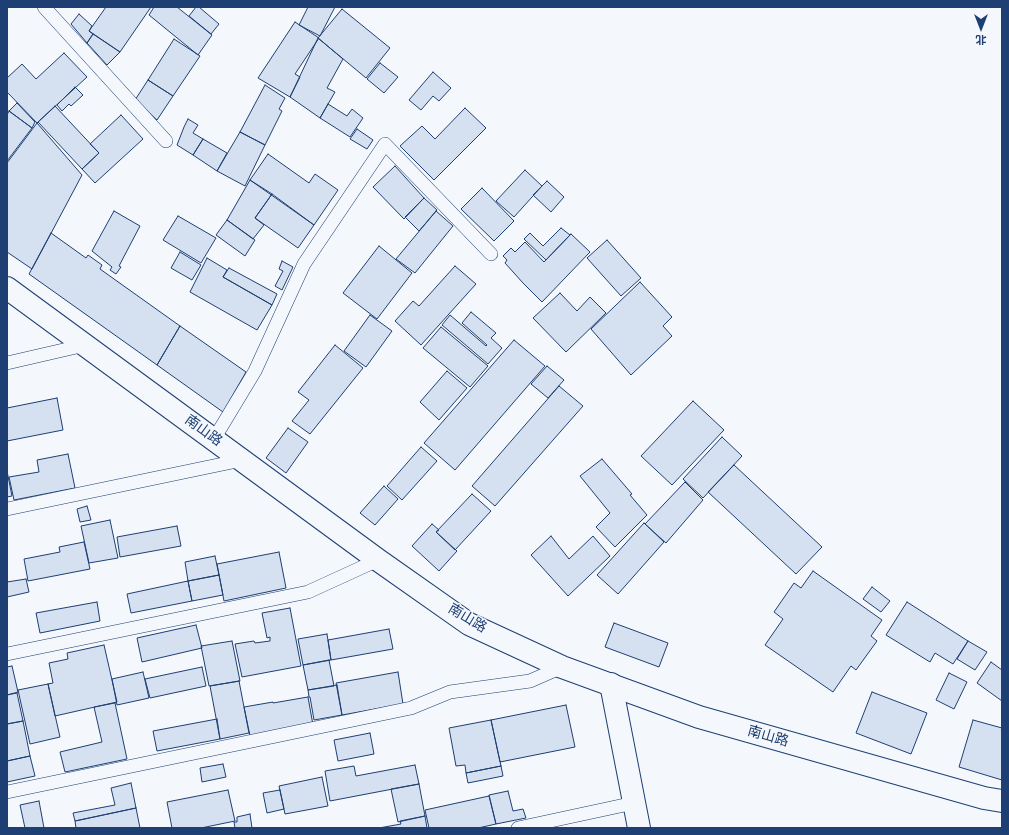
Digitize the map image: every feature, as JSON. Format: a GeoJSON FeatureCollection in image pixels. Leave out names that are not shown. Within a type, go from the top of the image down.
{"type":"FeatureCollection","features":[{"type":"Feature","properties":{"kind":"street","name":"南山路"},"geometry":{"type":"LineString","coordinates":[[7,288],[378,560],[469,624],[562,667],[699,717],[976,796],[1002,802]]}},
{"type":"Feature","properties":{"kind":"street"},"geometry":{"type":"LineString","coordinates":[[611,684],[639,828]]}},
{"type":"Feature","properties":{"kind":"lane"},"geometry":{"type":"LineString","coordinates":[[44,7],[166,141]]}},
{"type":"Feature","properties":{"kind":"lane"},"geometry":{"type":"LineString","coordinates":[[214,439],[255,371],[304,264],[386,144],[490,254]]}},
{"type":"Feature","properties":{"kind":"lane"},"geometry":{"type":"LineString","coordinates":[[7,363],[85,345]]}},
{"type":"Feature","properties":{"kind":"lane"},"geometry":{"type":"LineString","coordinates":[[7,509],[242,460]]}},
{"type":"Feature","properties":{"kind":"lane"},"geometry":{"type":"LineString","coordinates":[[7,654],[308,592],[378,560]]}},
{"type":"Feature","properties":{"kind":"lane"},"geometry":{"type":"LineString","coordinates":[[7,792],[411,708],[450,692],[530,680],[562,667]]}},
{"type":"Feature","properties":{"kind":"lane"},"geometry":{"type":"LineString","coordinates":[[518,828],[634,803]]}},
{"type":"Feature","properties":{"kind":"building"},"geometry":{"type":"Polygon","coordinates":[[[106,7],[151,7],[120,52],[89,31],[106,7]]]}},
{"type":"Feature","properties":{"kind":"building"},"geometry":{"type":"Polygon","coordinates":[[[154,7],[177,7],[212,35],[198,55],[149,15],[154,7]]]}},
{"type":"Feature","properties":{"kind":"building"},"geometry":{"type":"Polygon","coordinates":[[[196,7],[199,7],[219,24],[211,34],[189,16],[196,7]]]}},
{"type":"Feature","properties":{"kind":"building"},"geometry":{"type":"Polygon","coordinates":[[[308,7],[335,7],[320,36],[299,25],[308,7]]]}},
{"type":"Feature","properties":{"kind":"building"},"geometry":{"type":"Polygon","coordinates":[[[342,9],[390,48],[366,78],[318,38],[342,9]]]}},
{"type":"Feature","properties":{"kind":"building"},"geometry":{"type":"Polygon","coordinates":[[[79,14],[92,26],[89,31],[93,34],[87,43],[71,24],[79,14]]]}},
{"type":"Feature","properties":{"kind":"building"},"geometry":{"type":"Polygon","coordinates":[[[295,22],[319,38],[295,74],[300,77],[290,97],[258,78],[295,22]]]}},
{"type":"Feature","properties":{"kind":"building"},"geometry":{"type":"Polygon","coordinates":[[[93,34],[120,52],[107,65],[87,43],[93,34]]]}},
{"type":"Feature","properties":{"kind":"building"},"geometry":{"type":"Polygon","coordinates":[[[318,38],[343,59],[327,88],[335,92],[320,118],[290,97],[318,38]]]}},
{"type":"Feature","properties":{"kind":"building"},"geometry":{"type":"Polygon","coordinates":[[[174,39],[200,56],[173,96],[148,80],[174,39]]]}},
{"type":"Feature","properties":{"kind":"building"},"geometry":{"type":"Polygon","coordinates":[[[64,53],[87,77],[37,123],[7,92],[7,78],[22,64],[36,79],[64,53]]]}},
{"type":"Feature","properties":{"kind":"building"},"geometry":{"type":"Polygon","coordinates":[[[380,63],[398,77],[384,93],[367,79],[380,63]]]}},
{"type":"Feature","properties":{"kind":"building"},"geometry":{"type":"Polygon","coordinates":[[[433,72],[451,88],[439,101],[433,96],[421,110],[409,100],[433,72]]]}},
{"type":"Feature","properties":{"kind":"building"},"geometry":{"type":"Polygon","coordinates":[[[148,80],[173,96],[157,120],[135,100],[148,80]]]}},
{"type":"Feature","properties":{"kind":"building"},"geometry":{"type":"Polygon","coordinates":[[[265,85],[285,98],[279,109],[282,111],[265,145],[240,132],[265,85]]]}},
{"type":"Feature","properties":{"kind":"building"},"geometry":{"type":"Polygon","coordinates":[[[75,87],[83,95],[71,106],[69,104],[62,111],[57,105],[75,87]]]}},
{"type":"Feature","properties":{"kind":"building"},"geometry":{"type":"Polygon","coordinates":[[[17,103],[35,122],[32,128],[9,111],[17,103]]]}},
{"type":"Feature","properties":{"kind":"building"},"geometry":{"type":"Polygon","coordinates":[[[328,104],[347,116],[352,109],[363,118],[350,137],[320,118],[328,104]]]}},
{"type":"Feature","properties":{"kind":"building"},"geometry":{"type":"Polygon","coordinates":[[[55,106],[99,153],[82,169],[38,122],[55,106]]]}},
{"type":"Feature","properties":{"kind":"building"},"geometry":{"type":"Polygon","coordinates":[[[465,108],[486,128],[434,180],[400,146],[422,126],[435,139],[465,108]]]}},
{"type":"Feature","properties":{"kind":"building"},"geometry":{"type":"Polygon","coordinates":[[[9,111],[32,128],[7,161],[7,115],[9,111]]]}},
{"type":"Feature","properties":{"kind":"building"},"geometry":{"type":"Polygon","coordinates":[[[121,115],[143,139],[95,183],[82,169],[99,153],[90,144],[121,115]]]}},
{"type":"Feature","properties":{"kind":"building"},"geometry":{"type":"Polygon","coordinates":[[[188,119],[198,125],[193,133],[203,139],[193,155],[177,145],[188,119]]]}},
{"type":"Feature","properties":{"kind":"building"},"geometry":{"type":"Polygon","coordinates":[[[37,123],[82,175],[32,269],[7,252],[7,163],[37,123]]]}},
{"type":"Feature","properties":{"kind":"building"},"geometry":{"type":"Polygon","coordinates":[[[357,129],[373,140],[367,149],[350,139],[357,129]]]}},
{"type":"Feature","properties":{"kind":"building"},"geometry":{"type":"Polygon","coordinates":[[[240,132],[265,145],[245,186],[217,171],[240,132]]]}},
{"type":"Feature","properties":{"kind":"building"},"geometry":{"type":"Polygon","coordinates":[[[203,139],[227,153],[217,171],[193,155],[203,139]]]}},
{"type":"Feature","properties":{"kind":"building"},"geometry":{"type":"Polygon","coordinates":[[[268,154],[309,183],[315,174],[338,190],[314,225],[250,180],[268,154]]]}},
{"type":"Feature","properties":{"kind":"building"},"geometry":{"type":"Polygon","coordinates":[[[395,166],[424,198],[404,219],[373,187],[395,166]]]}},
{"type":"Feature","properties":{"kind":"building"},"geometry":{"type":"Polygon","coordinates":[[[525,170],[542,186],[514,217],[496,201],[525,170]]]}},
{"type":"Feature","properties":{"kind":"building"},"geometry":{"type":"Polygon","coordinates":[[[250,180],[272,194],[255,218],[264,225],[253,239],[227,220],[250,180]]]}},
{"type":"Feature","properties":{"kind":"building"},"geometry":{"type":"Polygon","coordinates":[[[547,181],[564,197],[551,212],[533,195],[547,181]]]}},
{"type":"Feature","properties":{"kind":"building"},"geometry":{"type":"Polygon","coordinates":[[[482,188],[514,221],[494,241],[461,209],[482,188]]]}},
{"type":"Feature","properties":{"kind":"building"},"geometry":{"type":"Polygon","coordinates":[[[272,194],[314,225],[298,248],[255,218],[272,194]]]}},
{"type":"Feature","properties":{"kind":"building"},"geometry":{"type":"Polygon","coordinates":[[[424,198],[437,210],[419,231],[405,217],[424,198]]]}},
{"type":"Feature","properties":{"kind":"building"},"geometry":{"type":"Polygon","coordinates":[[[114,211],[140,226],[119,266],[121,267],[116,274],[110,270],[112,267],[92,251],[114,211]]]}},
{"type":"Feature","properties":{"kind":"building"},"geometry":{"type":"Polygon","coordinates":[[[436,211],[453,226],[415,273],[396,259],[436,211]]]}},
{"type":"Feature","properties":{"kind":"building"},"geometry":{"type":"Polygon","coordinates":[[[178,216],[216,238],[201,263],[163,240],[178,216]]]}},
{"type":"Feature","properties":{"kind":"building"},"geometry":{"type":"Polygon","coordinates":[[[227,220],[255,240],[245,256],[216,235],[227,220]]]}},
{"type":"Feature","properties":{"kind":"building"},"geometry":{"type":"Polygon","coordinates":[[[561,228],[570,235],[546,260],[524,239],[530,233],[543,246],[561,228]]]}},
{"type":"Feature","properties":{"kind":"building"},"geometry":{"type":"Polygon","coordinates":[[[51,233],[86,258],[88,255],[102,265],[100,269],[180,326],[157,365],[29,274],[51,233]]]}},
{"type":"Feature","properties":{"kind":"building"},"geometry":{"type":"Polygon","coordinates":[[[571,234],[590,252],[542,302],[505,263],[507,260],[503,256],[511,248],[515,252],[525,242],[544,262],[571,234]]]}},
{"type":"Feature","properties":{"kind":"building"},"geometry":{"type":"Polygon","coordinates":[[[607,240],[641,278],[621,296],[587,258],[607,240]]]}},
{"type":"Feature","properties":{"kind":"building"},"geometry":{"type":"Polygon","coordinates":[[[379,246],[412,273],[377,319],[343,293],[379,246]]]}},
{"type":"Feature","properties":{"kind":"building"},"geometry":{"type":"Polygon","coordinates":[[[180,252],[201,265],[192,280],[171,268],[180,252]]]}},
{"type":"Feature","properties":{"kind":"building"},"geometry":{"type":"Polygon","coordinates":[[[207,258],[227,270],[223,277],[272,305],[257,330],[190,292],[207,258]]]}},
{"type":"Feature","properties":{"kind":"building"},"geometry":{"type":"Polygon","coordinates":[[[282,261],[293,267],[282,290],[275,286],[283,271],[279,269],[282,261]]]}},
{"type":"Feature","properties":{"kind":"building"},"geometry":{"type":"Polygon","coordinates":[[[455,266],[476,284],[421,345],[395,321],[413,301],[419,306],[455,266]]]}},
{"type":"Feature","properties":{"kind":"building"},"geometry":{"type":"Polygon","coordinates":[[[229,268],[277,294],[272,305],[223,277],[229,268]]]}},
{"type":"Feature","properties":{"kind":"building"},"geometry":{"type":"Polygon","coordinates":[[[640,282],[672,317],[663,326],[672,336],[631,375],[591,329],[640,282]]]}},
{"type":"Feature","properties":{"kind":"building"},"geometry":{"type":"Polygon","coordinates":[[[560,293],[577,311],[590,297],[606,313],[566,352],[533,318],[560,293]]]}},
{"type":"Feature","properties":{"kind":"building"},"geometry":{"type":"Polygon","coordinates":[[[471,312],[496,333],[491,338],[502,348],[488,364],[442,325],[450,315],[486,346],[487,345],[462,323],[471,312]]]}},
{"type":"Feature","properties":{"kind":"building"},"geometry":{"type":"Polygon","coordinates":[[[370,315],[392,331],[366,367],[344,351],[370,315]]]}},
{"type":"Feature","properties":{"kind":"building"},"geometry":{"type":"Polygon","coordinates":[[[180,326],[246,372],[223,412],[157,365],[180,326]]]}},
{"type":"Feature","properties":{"kind":"building"},"geometry":{"type":"Polygon","coordinates":[[[441,327],[488,366],[470,387],[423,348],[441,327]]]}},
{"type":"Feature","properties":{"kind":"building"},"geometry":{"type":"Polygon","coordinates":[[[514,340],[545,366],[455,470],[424,443],[514,340]]]}},
{"type":"Feature","properties":{"kind":"building"},"geometry":{"type":"Polygon","coordinates":[[[335,345],[363,368],[310,434],[292,421],[309,400],[298,392],[335,345]]]}},
{"type":"Feature","properties":{"kind":"building"},"geometry":{"type":"Polygon","coordinates":[[[547,366],[564,380],[548,398],[531,384],[547,366]]]}},
{"type":"Feature","properties":{"kind":"building"},"geometry":{"type":"Polygon","coordinates":[[[447,371],[467,388],[439,420],[420,402],[447,371]]]}},
{"type":"Feature","properties":{"kind":"building"},"geometry":{"type":"Polygon","coordinates":[[[559,386],[583,406],[495,506],[472,486],[559,386]]]}},
{"type":"Feature","properties":{"kind":"building"},"geometry":{"type":"Polygon","coordinates":[[[57,398],[63,430],[7,441],[7,408],[57,398]]]}},
{"type":"Feature","properties":{"kind":"building"},"geometry":{"type":"Polygon","coordinates":[[[693,401],[724,430],[672,485],[641,456],[693,401]]]}},
{"type":"Feature","properties":{"kind":"building"},"geometry":{"type":"Polygon","coordinates":[[[288,428],[308,442],[286,473],[266,458],[288,428]]]}},
{"type":"Feature","properties":{"kind":"building"},"geometry":{"type":"Polygon","coordinates":[[[722,437],[742,456],[703,498],[683,479],[722,437]]]}},
{"type":"Feature","properties":{"kind":"building"},"geometry":{"type":"Polygon","coordinates":[[[421,447],[437,461],[402,500],[387,486],[421,447]]]}},
{"type":"Feature","properties":{"kind":"building"},"geometry":{"type":"Polygon","coordinates":[[[68,454],[75,488],[14,500],[9,477],[39,472],[37,460],[68,454]]]}},
{"type":"Feature","properties":{"kind":"building"},"geometry":{"type":"Polygon","coordinates":[[[602,459],[632,494],[630,495],[647,515],[615,547],[596,527],[610,513],[580,476],[602,459]]]}},
{"type":"Feature","properties":{"kind":"building"},"geometry":{"type":"Polygon","coordinates":[[[734,465],[822,547],[796,574],[708,492],[734,465]]]}},
{"type":"Feature","properties":{"kind":"building"},"geometry":{"type":"Polygon","coordinates":[[[7,471],[12,496],[7,497],[7,471]]]}},
{"type":"Feature","properties":{"kind":"building"},"geometry":{"type":"Polygon","coordinates":[[[685,482],[703,500],[666,543],[645,524],[685,482]]]}},
{"type":"Feature","properties":{"kind":"building"},"geometry":{"type":"Polygon","coordinates":[[[384,486],[398,499],[375,525],[360,513],[384,486]]]}},
{"type":"Feature","properties":{"kind":"building"},"geometry":{"type":"Polygon","coordinates":[[[472,494],[491,511],[455,550],[436,532],[472,494]]]}},
{"type":"Feature","properties":{"kind":"building"},"geometry":{"type":"Polygon","coordinates":[[[87,506],[91,520],[80,522],[77,509],[87,506]]]}},
{"type":"Feature","properties":{"kind":"building"},"geometry":{"type":"Polygon","coordinates":[[[110,520],[118,558],[89,563],[81,526],[110,520]]]}},
{"type":"Feature","properties":{"kind":"building"},"geometry":{"type":"Polygon","coordinates":[[[644,523],[664,542],[618,594],[597,575],[644,523]]]}},
{"type":"Feature","properties":{"kind":"building"},"geometry":{"type":"Polygon","coordinates":[[[432,524],[439,530],[436,532],[457,551],[439,571],[412,546],[432,524]]]}},
{"type":"Feature","properties":{"kind":"building"},"geometry":{"type":"Polygon","coordinates":[[[177,526],[181,546],[120,557],[117,537],[177,526]]]}},
{"type":"Feature","properties":{"kind":"building"},"geometry":{"type":"Polygon","coordinates":[[[551,536],[569,559],[593,536],[610,556],[568,596],[531,555],[551,536]]]}},
{"type":"Feature","properties":{"kind":"building"},"geometry":{"type":"Polygon","coordinates":[[[84,542],[90,569],[28,581],[24,559],[60,552],[59,547],[84,542]]]}},
{"type":"Feature","properties":{"kind":"building"},"geometry":{"type":"Polygon","coordinates":[[[279,552],[286,588],[224,601],[217,564],[279,552]]]}},
{"type":"Feature","properties":{"kind":"building"},"geometry":{"type":"Polygon","coordinates":[[[215,556],[219,575],[188,581],[185,562],[215,556]]]}},
{"type":"Feature","properties":{"kind":"building"},"geometry":{"type":"Polygon","coordinates":[[[813,571],[882,620],[871,636],[877,641],[856,670],[851,666],[833,692],[765,645],[783,619],[774,612],[794,583],[801,588],[813,571]]]}},
{"type":"Feature","properties":{"kind":"building"},"geometry":{"type":"Polygon","coordinates":[[[219,575],[223,595],[192,601],[188,581],[219,575]]]}},
{"type":"Feature","properties":{"kind":"building"},"geometry":{"type":"Polygon","coordinates":[[[26,579],[29,592],[7,597],[7,582],[26,579]]]}},
{"type":"Feature","properties":{"kind":"building"},"geometry":{"type":"Polygon","coordinates":[[[188,581],[192,601],[131,613],[127,594],[188,581]]]}},
{"type":"Feature","properties":{"kind":"building"},"geometry":{"type":"Polygon","coordinates":[[[872,587],[890,601],[881,612],[863,599],[872,587]]]}},
{"type":"Feature","properties":{"kind":"building"},"geometry":{"type":"Polygon","coordinates":[[[97,602],[100,621],[40,633],[36,613],[97,602]]]}},
{"type":"Feature","properties":{"kind":"building"},"geometry":{"type":"Polygon","coordinates":[[[907,602],[968,641],[953,664],[935,653],[930,662],[886,635],[907,602]]]}},
{"type":"Feature","properties":{"kind":"building"},"geometry":{"type":"Polygon","coordinates":[[[290,608],[301,666],[242,677],[235,644],[254,641],[255,643],[270,641],[270,637],[267,638],[262,613],[290,608]]]}},
{"type":"Feature","properties":{"kind":"building"},"geometry":{"type":"Polygon","coordinates":[[[614,623],[668,643],[659,667],[605,647],[614,623]]]}},
{"type":"Feature","properties":{"kind":"building"},"geometry":{"type":"Polygon","coordinates":[[[196,625],[202,648],[142,662],[137,638],[196,625]]]}},
{"type":"Feature","properties":{"kind":"building"},"geometry":{"type":"Polygon","coordinates":[[[389,629],[393,649],[331,660],[328,640],[389,629]]]}},
{"type":"Feature","properties":{"kind":"building"},"geometry":{"type":"Polygon","coordinates":[[[327,634],[331,660],[303,665],[298,639],[327,634]]]}},
{"type":"Feature","properties":{"kind":"building"},"geometry":{"type":"Polygon","coordinates":[[[232,641],[240,681],[209,686],[201,646],[232,641]]]}},
{"type":"Feature","properties":{"kind":"building"},"geometry":{"type":"Polygon","coordinates":[[[968,641],[987,652],[975,670],[957,659],[968,641]]]}},
{"type":"Feature","properties":{"kind":"building"},"geometry":{"type":"Polygon","coordinates":[[[104,645],[117,702],[55,716],[48,684],[53,683],[49,663],[68,659],[67,653],[104,645]]]}},
{"type":"Feature","properties":{"kind":"building"},"geometry":{"type":"Polygon","coordinates":[[[329,660],[334,686],[308,690],[303,665],[329,660]]]}},
{"type":"Feature","properties":{"kind":"building"},"geometry":{"type":"Polygon","coordinates":[[[991,662],[1002,670],[1002,701],[977,683],[991,662]]]}},
{"type":"Feature","properties":{"kind":"building"},"geometry":{"type":"Polygon","coordinates":[[[12,666],[18,692],[7,695],[7,667],[12,666]]]}},
{"type":"Feature","properties":{"kind":"building"},"geometry":{"type":"Polygon","coordinates":[[[202,667],[206,686],[150,698],[145,679],[202,667]]]}},
{"type":"Feature","properties":{"kind":"building"},"geometry":{"type":"Polygon","coordinates":[[[143,672],[149,698],[117,705],[112,679],[143,672]]]}},
{"type":"Feature","properties":{"kind":"building"},"geometry":{"type":"Polygon","coordinates":[[[398,672],[403,704],[342,715],[336,683],[398,672]]]}},
{"type":"Feature","properties":{"kind":"building"},"geometry":{"type":"Polygon","coordinates":[[[949,673],[967,682],[954,709],[936,700],[949,673]]]}},
{"type":"Feature","properties":{"kind":"building"},"geometry":{"type":"Polygon","coordinates":[[[239,681],[249,733],[220,739],[210,686],[239,681]]]}},
{"type":"Feature","properties":{"kind":"building"},"geometry":{"type":"Polygon","coordinates":[[[48,684],[60,737],[30,744],[18,690],[48,684]]]}},
{"type":"Feature","properties":{"kind":"building"},"geometry":{"type":"Polygon","coordinates":[[[337,685],[342,715],[314,720],[308,690],[337,685]]]}},
{"type":"Feature","properties":{"kind":"building"},"geometry":{"type":"Polygon","coordinates":[[[872,692],[927,713],[911,754],[856,733],[872,692]]]}},
{"type":"Feature","properties":{"kind":"building"},"geometry":{"type":"Polygon","coordinates":[[[17,693],[23,721],[7,724],[7,695],[17,693]]]}},
{"type":"Feature","properties":{"kind":"building"},"geometry":{"type":"Polygon","coordinates":[[[308,697],[313,725],[250,736],[244,707],[308,697]]]}},
{"type":"Feature","properties":{"kind":"building"},"geometry":{"type":"Polygon","coordinates":[[[115,703],[127,759],[65,772],[60,752],[102,742],[94,707],[115,703]]]}},
{"type":"Feature","properties":{"kind":"building"},"geometry":{"type":"Polygon","coordinates":[[[566,705],[575,747],[500,762],[491,720],[566,705]]]}},
{"type":"Feature","properties":{"kind":"building"},"geometry":{"type":"Polygon","coordinates":[[[217,719],[220,739],[157,751],[153,731],[217,719]]]}},
{"type":"Feature","properties":{"kind":"building"},"geometry":{"type":"Polygon","coordinates":[[[491,720],[501,766],[466,773],[465,765],[456,766],[449,728],[491,720]]]}},
{"type":"Feature","properties":{"kind":"building"},"geometry":{"type":"Polygon","coordinates":[[[973,720],[1002,728],[1002,780],[959,767],[973,720]]]}},
{"type":"Feature","properties":{"kind":"building"},"geometry":{"type":"Polygon","coordinates":[[[23,721],[30,756],[7,761],[7,724],[23,721]]]}},
{"type":"Feature","properties":{"kind":"building"},"geometry":{"type":"Polygon","coordinates":[[[370,733],[374,754],[338,761],[334,740],[370,733]]]}},
{"type":"Feature","properties":{"kind":"building"},"geometry":{"type":"Polygon","coordinates":[[[30,756],[35,776],[7,782],[7,761],[30,756]]]}},
{"type":"Feature","properties":{"kind":"building"},"geometry":{"type":"Polygon","coordinates":[[[223,764],[226,777],[202,782],[200,768],[223,764]]]}},
{"type":"Feature","properties":{"kind":"building"},"geometry":{"type":"Polygon","coordinates":[[[415,765],[419,784],[330,801],[325,771],[354,766],[356,776],[415,765]]]}},
{"type":"Feature","properties":{"kind":"building"},"geometry":{"type":"Polygon","coordinates":[[[501,766],[503,776],[468,783],[466,773],[501,766]]]}},
{"type":"Feature","properties":{"kind":"building"},"geometry":{"type":"Polygon","coordinates":[[[322,777],[328,806],[285,814],[279,786],[322,777]]]}},
{"type":"Feature","properties":{"kind":"building"},"geometry":{"type":"Polygon","coordinates":[[[131,783],[136,808],[75,821],[73,813],[115,805],[111,788],[131,783]]]}},
{"type":"Feature","properties":{"kind":"building"},"geometry":{"type":"Polygon","coordinates":[[[419,784],[425,816],[398,822],[391,789],[419,784]]]}},
{"type":"Feature","properties":{"kind":"building"},"geometry":{"type":"Polygon","coordinates":[[[228,790],[235,821],[201,828],[172,828],[167,802],[228,790]]]}},
{"type":"Feature","properties":{"kind":"building"},"geometry":{"type":"Polygon","coordinates":[[[280,790],[284,809],[267,813],[263,793],[280,790]]]}},
{"type":"Feature","properties":{"kind":"building"},"geometry":{"type":"Polygon","coordinates":[[[508,791],[513,811],[523,809],[526,818],[496,824],[489,795],[508,791]]]}},
{"type":"Feature","properties":{"kind":"building"},"geometry":{"type":"Polygon","coordinates":[[[489,796],[496,824],[478,828],[429,828],[425,810],[489,796]]]}},
{"type":"Feature","properties":{"kind":"building"},"geometry":{"type":"Polygon","coordinates":[[[39,801],[44,828],[25,828],[20,805],[39,801]]]}},
{"type":"Feature","properties":{"kind":"building"},"geometry":{"type":"Polygon","coordinates":[[[136,808],[140,828],[76,828],[75,821],[136,808]]]}},
{"type":"Feature","properties":{"kind":"building"},"geometry":{"type":"Polygon","coordinates":[[[250,814],[252,828],[235,828],[234,822],[237,822],[237,817],[250,814]]]}},
{"type":"Feature","properties":{"kind":"building"},"geometry":{"type":"Polygon","coordinates":[[[425,816],[427,828],[379,828],[401,824],[400,821],[425,816]]]}}]}
